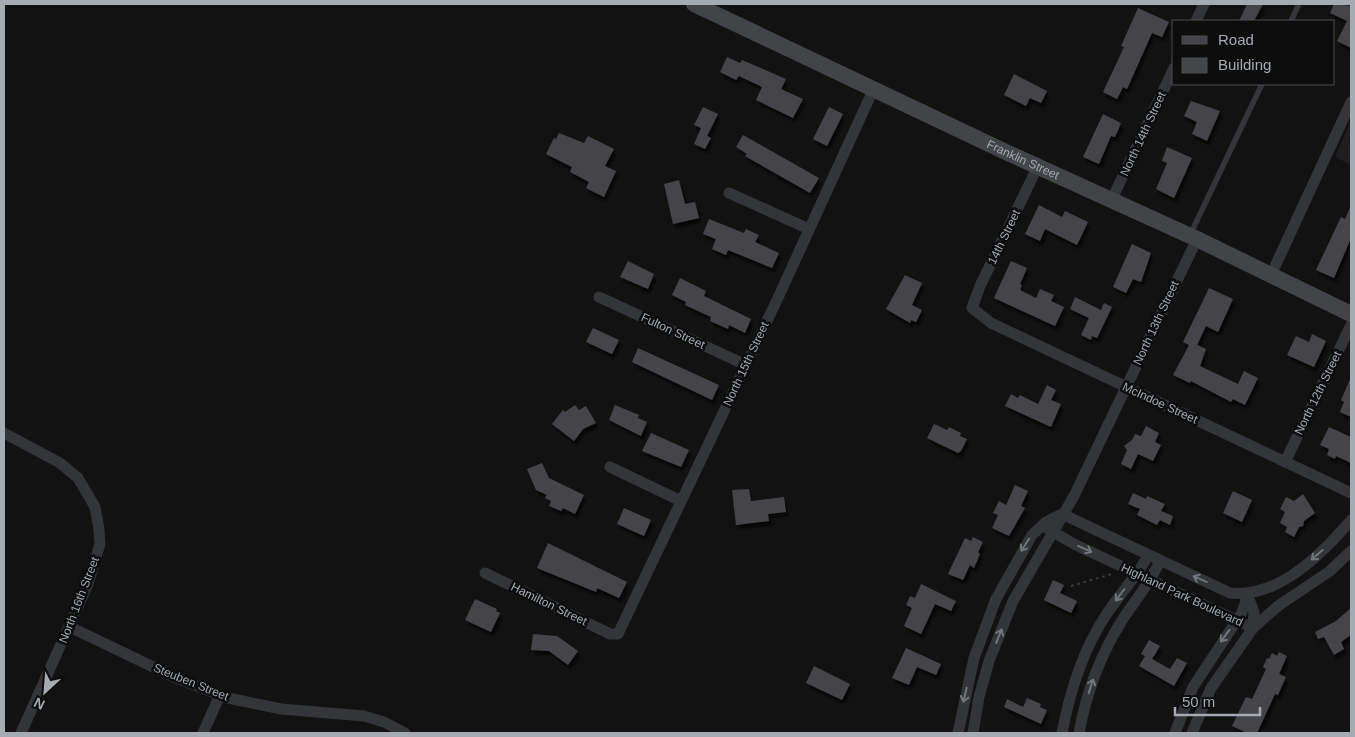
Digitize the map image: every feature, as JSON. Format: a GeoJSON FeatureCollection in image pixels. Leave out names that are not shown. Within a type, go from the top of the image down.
{"type":"FeatureCollection","features":[{"type":"Feature","properties":{"kind":"street","name":"Franklin Street"},"geometry":{"type":"LineString","coordinates":[[694,4],[1193,237],[1351,314]]}},
{"type":"Feature","properties":{"kind":"street"},"geometry":{"type":"LineString","coordinates":[[1196,20],[1204,4]]}},
{"type":"Feature","properties":{"kind":"street","name":"North 14th Street"},"geometry":{"type":"LineString","coordinates":[[1112,199],[1172,72]]}},
{"type":"Feature","properties":{"kind":"street","name":"North 15th Street"},"geometry":{"type":"LineString","coordinates":[[613,634],[618,634],[622,627],[810,229],[874,88]]}},
{"type":"Feature","properties":{"kind":"street"},"geometry":{"type":"LineString","coordinates":[[1271,275],[1351,102]]}},
{"type":"Feature","properties":{"kind":"street","name":"14th Street"},"geometry":{"type":"LineString","coordinates":[[972,308],[980,286],[1038,166]]}},
{"type":"Feature","properties":{"kind":"street"},"geometry":{"type":"LineString","coordinates":[[729,193],[810,229]]}},
{"type":"Feature","properties":{"kind":"street","name":"North 13th Street"},"geometry":{"type":"LineString","coordinates":[[1062,514],[1074,496],[1193,237]]}},
{"type":"Feature","properties":{"kind":"street","name":"Fulton Street"},"geometry":{"type":"LineString","coordinates":[[599,297],[746,365]]}},
{"type":"Feature","properties":{"kind":"street","name":"McIndoe Street"},"geometry":{"type":"LineString","coordinates":[[972,308],[991,323],[1351,493]]}},
{"type":"Feature","properties":{"kind":"street","name":"North 12th Street"},"geometry":{"type":"LineString","coordinates":[[1285,462],[1351,325]]}},
{"type":"Feature","properties":{"kind":"street","name":"North 16th Street"},"geometry":{"type":"LineString","coordinates":[[4,433],[66,468],[78,478],[95,507],[100,544],[88,584],[21,733]]}},
{"type":"Feature","properties":{"kind":"street"},"geometry":{"type":"LineString","coordinates":[[610,467],[681,501]]}},
{"type":"Feature","properties":{"kind":"street"},"geometry":{"type":"LineString","coordinates":[[958,733],[974,658],[996,599],[1024,546],[1043,524],[1062,514]]}},
{"type":"Feature","properties":{"kind":"street"},"geometry":{"type":"LineString","coordinates":[[973,733],[979,697],[989,660],[1018,591],[1053,533],[1062,514]]}},
{"type":"Feature","properties":{"kind":"street","name":"Highland Park Boulevard"},"geometry":{"type":"LineString","coordinates":[[1062,514],[1160,562],[1230,593],[1246,593],[1266,588],[1292,574],[1327,545],[1351,520]]}},
{"type":"Feature","properties":{"kind":"street","name":"Highland Park Boulevard"},"geometry":{"type":"LineString","coordinates":[[1043,524],[1053,533],[1253,628],[1278,606],[1326,574],[1351,551]]}},
{"type":"Feature","properties":{"kind":"street"},"geometry":{"type":"LineString","coordinates":[[1062,733],[1073,687],[1087,650],[1106,614],[1137,574],[1148,556]]}},
{"type":"Feature","properties":{"kind":"street"},"geometry":{"type":"LineString","coordinates":[[1079,733],[1087,698],[1102,657],[1121,623],[1151,580],[1160,562]]}},
{"type":"Feature","properties":{"kind":"street","name":"Hamilton Street"},"geometry":{"type":"LineString","coordinates":[[485,573],[613,634]]}},
{"type":"Feature","properties":{"kind":"street"},"geometry":{"type":"LineString","coordinates":[[1175,733],[1193,687],[1237,621],[1246,604],[1246,593]]}},
{"type":"Feature","properties":{"kind":"street"},"geometry":{"type":"LineString","coordinates":[[1192,733],[1215,680],[1253,628],[1254,612],[1246,593]]}},
{"type":"Feature","properties":{"kind":"street","name":"Steuben Street"},"geometry":{"type":"LineString","coordinates":[[70,627],[174,677],[220,695],[281,710],[364,716],[384,722],[405,733]]}},
{"type":"Feature","properties":{"kind":"street"},"geometry":{"type":"LineString","coordinates":[[203,733],[220,695]]}},
{"type":"Feature","properties":{"kind":"lane"},"geometry":{"type":"LineString","coordinates":[[1291,20],[1299,4]]}},
{"type":"Feature","properties":{"kind":"lane"},"geometry":{"type":"LineString","coordinates":[[1193,237],[1262,85]]}},
{"type":"Feature","properties":{"kind":"path"},"geometry":{"type":"LineString","coordinates":[[1071,586],[1117,572],[1120,566]]}},
{"type":"Feature","properties":{"kind":"shaded area"},"geometry":{"type":"Polygon","coordinates":[[[1351,120],[1351,165],[1335,157],[1351,120]]]}},
{"type":"Feature","properties":{"kind":"building"},"geometry":{"type":"Polygon","coordinates":[[[1247,4],[1263,4],[1255,20],[1239,20],[1247,4]]]}},
{"type":"Feature","properties":{"kind":"building"},"geometry":{"type":"Polygon","coordinates":[[[1334,4],[1351,6],[1351,48],[1337,41],[1347,21],[1330,13],[1334,4]]]}},
{"type":"Feature","properties":{"kind":"building"},"geometry":{"type":"Polygon","coordinates":[[[1138,8],[1169,22],[1162,37],[1152,33],[1127,89],[1123,87],[1117,99],[1103,92],[1124,47],[1121,46],[1138,8]]]}},
{"type":"Feature","properties":{"kind":"building"},"geometry":{"type":"Polygon","coordinates":[[[727,57],[740,63],[742,60],[786,79],[781,89],[803,99],[793,118],[756,100],[762,87],[739,76],[736,80],[720,72],[727,57]]]}},
{"type":"Feature","properties":{"kind":"building"},"geometry":{"type":"Polygon","coordinates":[[[1014,74],[1047,91],[1041,103],[1030,98],[1026,106],[1004,95],[1014,74]]]}},
{"type":"Feature","properties":{"kind":"building"},"geometry":{"type":"Polygon","coordinates":[[[1191,101],[1220,111],[1207,141],[1192,134],[1197,122],[1184,116],[1191,101]]]}},
{"type":"Feature","properties":{"kind":"building"},"geometry":{"type":"Polygon","coordinates":[[[703,107],[718,114],[707,136],[711,138],[705,149],[694,144],[701,128],[694,125],[703,107]]]}},
{"type":"Feature","properties":{"kind":"building"},"geometry":{"type":"Polygon","coordinates":[[[829,107],[843,114],[827,146],[813,139],[829,107]]]}},
{"type":"Feature","properties":{"kind":"building"},"geometry":{"type":"Polygon","coordinates":[[[1103,114],[1121,123],[1115,137],[1111,136],[1099,164],[1083,157],[1103,114]]]}},
{"type":"Feature","properties":{"kind":"building"},"geometry":{"type":"Polygon","coordinates":[[[559,133],[584,143],[588,136],[614,149],[605,166],[616,171],[604,197],[586,188],[589,182],[570,172],[572,167],[546,154],[554,138],[556,139],[559,133]]]}},
{"type":"Feature","properties":{"kind":"building"},"geometry":{"type":"Polygon","coordinates":[[[743,135],[819,178],[810,193],[745,156],[747,154],[736,147],[743,135]]]}},
{"type":"Feature","properties":{"kind":"building"},"geometry":{"type":"Polygon","coordinates":[[[1167,147],[1192,158],[1174,198],[1156,189],[1167,163],[1162,161],[1167,147]]]}},
{"type":"Feature","properties":{"kind":"building"},"geometry":{"type":"Polygon","coordinates":[[[679,180],[685,204],[695,202],[699,218],[673,224],[664,184],[679,180]]]}},
{"type":"Feature","properties":{"kind":"building"},"geometry":{"type":"Polygon","coordinates":[[[1039,205],[1062,217],[1065,211],[1088,222],[1077,245],[1045,229],[1040,241],[1025,234],[1039,205]]]}},
{"type":"Feature","properties":{"kind":"building"},"geometry":{"type":"Polygon","coordinates":[[[1351,205],[1351,238],[1334,278],[1316,270],[1341,217],[1345,219],[1351,205]]]}},
{"type":"Feature","properties":{"kind":"building"},"geometry":{"type":"Polygon","coordinates":[[[709,219],[744,233],[746,229],[759,235],[755,242],[779,253],[772,268],[728,250],[726,255],[712,249],[716,239],[703,234],[709,219]]]}},
{"type":"Feature","properties":{"kind":"building"},"geometry":{"type":"Polygon","coordinates":[[[1132,244],[1151,253],[1141,282],[1133,279],[1126,293],[1113,287],[1132,244]]]}},
{"type":"Feature","properties":{"kind":"building"},"geometry":{"type":"Polygon","coordinates":[[[628,261],[654,274],[648,289],[620,277],[628,261]]]}},
{"type":"Feature","properties":{"kind":"building"},"geometry":{"type":"Polygon","coordinates":[[[1011,261],[1027,268],[1020,284],[1022,285],[1020,290],[1036,298],[1040,289],[1054,295],[1051,301],[1064,307],[1055,326],[994,298],[1011,261]]]}},
{"type":"Feature","properties":{"kind":"building"},"geometry":{"type":"Polygon","coordinates":[[[905,275],[922,283],[912,305],[922,310],[916,322],[911,320],[910,323],[886,309],[905,275]]]}},
{"type":"Feature","properties":{"kind":"building"},"geometry":{"type":"Polygon","coordinates":[[[680,278],[706,291],[704,296],[751,319],[745,333],[729,325],[728,329],[710,321],[711,317],[685,305],[686,302],[672,295],[680,278]]]}},
{"type":"Feature","properties":{"kind":"building"},"geometry":{"type":"Polygon","coordinates":[[[1209,288],[1233,299],[1218,332],[1206,326],[1197,345],[1206,349],[1200,366],[1238,384],[1244,371],[1258,378],[1245,405],[1233,399],[1231,402],[1191,381],[1190,383],[1173,375],[1189,345],[1183,342],[1209,288]]]}},
{"type":"Feature","properties":{"kind":"building"},"geometry":{"type":"Polygon","coordinates":[[[1075,297],[1101,310],[1104,303],[1112,307],[1097,338],[1092,336],[1091,340],[1081,335],[1089,318],[1070,309],[1075,297]]]}},
{"type":"Feature","properties":{"kind":"building"},"geometry":{"type":"Polygon","coordinates":[[[593,328],[619,340],[612,354],[586,342],[593,328]]]}},
{"type":"Feature","properties":{"kind":"building"},"geometry":{"type":"Polygon","coordinates":[[[1312,334],[1326,341],[1314,367],[1287,355],[1296,336],[1309,342],[1312,334]]]}},
{"type":"Feature","properties":{"kind":"building"},"geometry":{"type":"Polygon","coordinates":[[[638,348],[719,385],[712,400],[632,362],[638,348]]]}},
{"type":"Feature","properties":{"kind":"building"},"geometry":{"type":"Polygon","coordinates":[[[1351,377],[1351,417],[1340,412],[1344,402],[1341,400],[1351,377]]]}},
{"type":"Feature","properties":{"kind":"building"},"geometry":{"type":"Polygon","coordinates":[[[1047,385],[1056,390],[1051,400],[1061,404],[1051,427],[1005,406],[1011,394],[1018,398],[1020,395],[1038,404],[1047,385]]]}},
{"type":"Feature","properties":{"kind":"building"},"geometry":{"type":"Polygon","coordinates":[[[575,405],[579,410],[586,406],[596,423],[583,429],[574,441],[552,424],[563,410],[565,412],[575,405]]]}},
{"type":"Feature","properties":{"kind":"building"},"geometry":{"type":"Polygon","coordinates":[[[615,405],[639,415],[638,418],[647,422],[641,436],[609,420],[615,405]]]}},
{"type":"Feature","properties":{"kind":"building"},"geometry":{"type":"Polygon","coordinates":[[[934,424],[947,430],[949,427],[961,433],[960,436],[967,439],[961,451],[958,453],[927,438],[934,424]]]}},
{"type":"Feature","properties":{"kind":"building"},"geometry":{"type":"Polygon","coordinates":[[[1146,426],[1159,433],[1155,442],[1161,445],[1153,461],[1138,454],[1131,469],[1121,464],[1127,450],[1124,446],[1132,440],[1135,434],[1141,436],[1146,426]]]}},
{"type":"Feature","properties":{"kind":"building"},"geometry":{"type":"Polygon","coordinates":[[[1329,427],[1351,437],[1351,463],[1336,456],[1335,459],[1327,455],[1329,449],[1320,445],[1329,427]]]}},
{"type":"Feature","properties":{"kind":"building"},"geometry":{"type":"Polygon","coordinates":[[[651,433],[689,450],[681,467],[642,451],[651,433]]]}},
{"type":"Feature","properties":{"kind":"building"},"geometry":{"type":"Polygon","coordinates":[[[542,463],[549,478],[584,495],[575,514],[563,508],[561,511],[549,506],[551,501],[545,498],[547,495],[536,490],[527,469],[542,463]]]}},
{"type":"Feature","properties":{"kind":"building"},"geometry":{"type":"Polygon","coordinates":[[[1015,485],[1028,491],[1021,506],[1025,508],[1009,536],[992,528],[998,515],[993,513],[999,501],[1006,505],[1015,485]]]}},
{"type":"Feature","properties":{"kind":"building"},"geometry":{"type":"Polygon","coordinates":[[[749,489],[751,501],[784,497],[786,512],[768,514],[769,521],[736,525],[732,490],[749,489]]]}},
{"type":"Feature","properties":{"kind":"building"},"geometry":{"type":"Polygon","coordinates":[[[1233,491],[1252,500],[1242,522],[1223,513],[1233,491]]]}},
{"type":"Feature","properties":{"kind":"building"},"geometry":{"type":"Polygon","coordinates":[[[1133,493],[1146,499],[1147,496],[1165,504],[1161,511],[1173,516],[1170,525],[1160,520],[1157,525],[1137,515],[1140,509],[1128,504],[1133,493]]]}},
{"type":"Feature","properties":{"kind":"building"},"geometry":{"type":"Polygon","coordinates":[[[1303,494],[1315,513],[1304,521],[1303,526],[1299,527],[1294,537],[1285,532],[1287,527],[1280,523],[1285,512],[1280,509],[1286,497],[1294,501],[1303,494]]]}},
{"type":"Feature","properties":{"kind":"building"},"geometry":{"type":"Polygon","coordinates":[[[624,508],[651,520],[644,536],[617,524],[624,508]]]}},
{"type":"Feature","properties":{"kind":"building"},"geometry":{"type":"Polygon","coordinates":[[[973,537],[983,542],[974,568],[970,565],[963,580],[948,574],[965,538],[971,541],[973,537]]]}},
{"type":"Feature","properties":{"kind":"building"},"geometry":{"type":"Polygon","coordinates":[[[548,543],[627,582],[619,598],[597,588],[596,592],[537,568],[548,543]]]}},
{"type":"Feature","properties":{"kind":"building"},"geometry":{"type":"Polygon","coordinates":[[[1053,580],[1064,585],[1060,593],[1077,601],[1071,613],[1044,600],[1053,580]]]}},
{"type":"Feature","properties":{"kind":"building"},"geometry":{"type":"Polygon","coordinates":[[[921,584],[956,601],[951,611],[935,604],[921,634],[904,626],[912,608],[906,605],[910,596],[915,598],[921,584]]]}},
{"type":"Feature","properties":{"kind":"building"},"geometry":{"type":"Polygon","coordinates":[[[475,599],[497,609],[496,611],[500,613],[491,632],[465,620],[475,599]]]}},
{"type":"Feature","properties":{"kind":"building"},"geometry":{"type":"Polygon","coordinates":[[[1351,608],[1351,635],[1341,642],[1344,649],[1334,655],[1324,637],[1318,639],[1315,632],[1336,621],[1351,608]]]}},
{"type":"Feature","properties":{"kind":"building"},"geometry":{"type":"Polygon","coordinates":[[[533,634],[557,636],[578,651],[568,665],[549,651],[531,650],[533,634]]]}},
{"type":"Feature","properties":{"kind":"building"},"geometry":{"type":"Polygon","coordinates":[[[1149,640],[1160,646],[1152,659],[1170,669],[1177,658],[1187,663],[1174,686],[1139,666],[1145,656],[1141,654],[1149,640]]]}},
{"type":"Feature","properties":{"kind":"building"},"geometry":{"type":"Polygon","coordinates":[[[906,648],[941,664],[936,675],[917,667],[909,685],[892,678],[906,648]]]}},
{"type":"Feature","properties":{"kind":"building"},"geometry":{"type":"Polygon","coordinates":[[[1279,652],[1287,656],[1279,674],[1286,677],[1278,695],[1275,694],[1257,733],[1247,733],[1232,726],[1246,697],[1252,699],[1266,669],[1263,667],[1267,658],[1269,659],[1272,653],[1277,656],[1279,652]]]}},
{"type":"Feature","properties":{"kind":"building"},"geometry":{"type":"Polygon","coordinates":[[[814,666],[850,684],[842,700],[806,683],[814,666]]]}},
{"type":"Feature","properties":{"kind":"building"},"geometry":{"type":"Polygon","coordinates":[[[1027,698],[1041,704],[1040,707],[1047,710],[1041,724],[1004,707],[1007,699],[1023,707],[1027,698]]]}}]}
